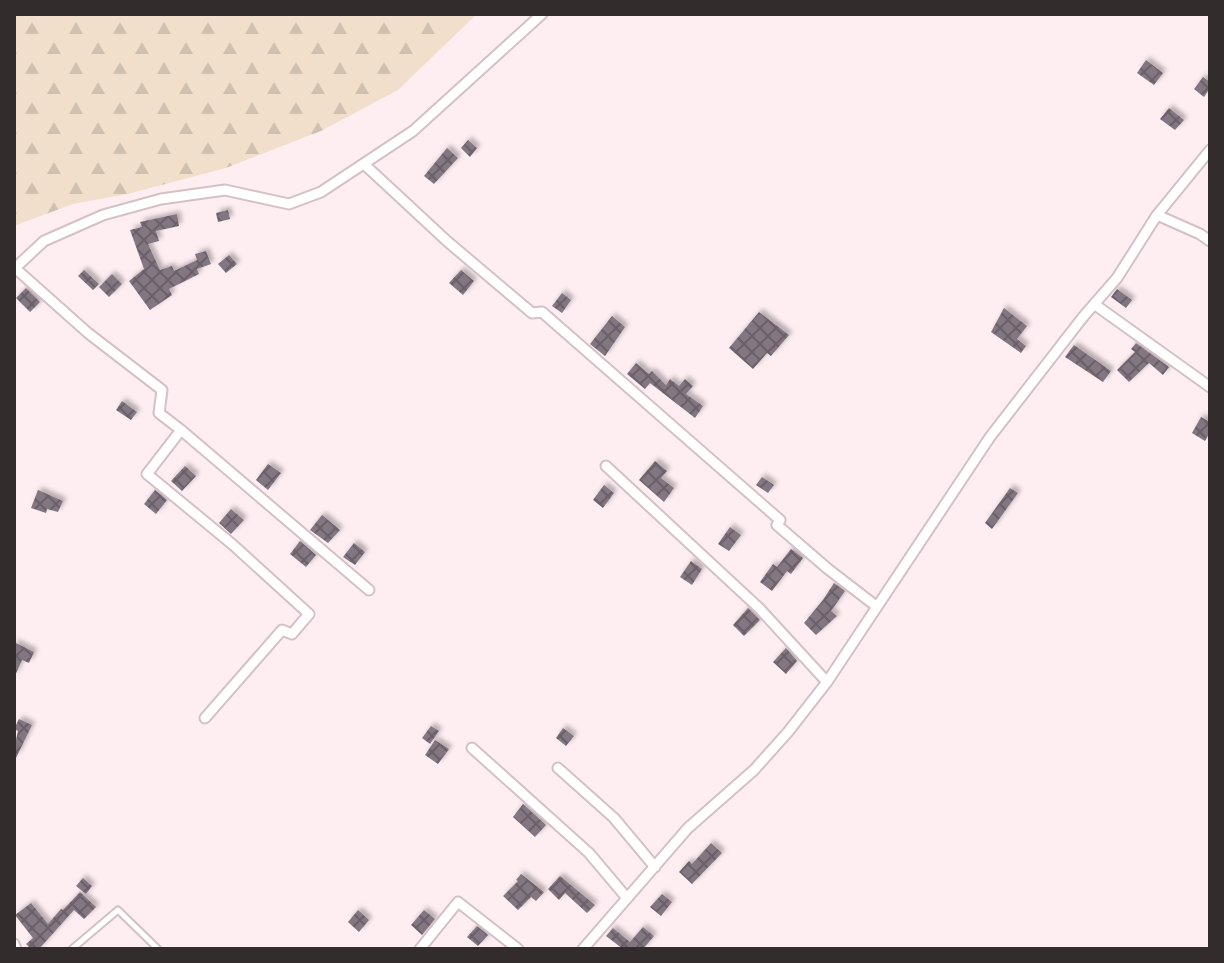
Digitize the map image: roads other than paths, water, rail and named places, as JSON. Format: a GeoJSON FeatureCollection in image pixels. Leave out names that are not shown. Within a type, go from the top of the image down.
{"type":"FeatureCollection","features":[{"type":"Feature","properties":{"kind":"street"},"geometry":{"type":"LineString","coordinates":[[369,590],[159,413],[162,390],[88,333],[14,269],[44,241],[103,215],[161,199],[225,190],[289,204],[321,192],[413,131],[542,14]]}},
{"type":"Feature","properties":{"kind":"street"},"geometry":{"type":"LineString","coordinates":[[583,949],[688,828],[754,770],[827,682],[990,437],[1117,278],[1157,215],[1210,150]]}},
{"type":"Feature","properties":{"kind":"street"},"geometry":{"type":"LineString","coordinates":[[365,165],[438,233],[532,313],[542,312],[780,520],[777,525],[876,606]]}},
{"type":"Feature","properties":{"kind":"street"},"geometry":{"type":"LineString","coordinates":[[1157,215],[1210,241]]}},
{"type":"Feature","properties":{"kind":"street"},"geometry":{"type":"LineString","coordinates":[[1094,304],[1210,387]]}},
{"type":"Feature","properties":{"kind":"street"},"geometry":{"type":"LineString","coordinates":[[181,430],[147,474],[232,544],[309,614],[292,634],[282,630],[205,718]]}},
{"type":"Feature","properties":{"kind":"street"},"geometry":{"type":"LineString","coordinates":[[606,466],[759,608],[827,682]]}},
{"type":"Feature","properties":{"kind":"street"},"geometry":{"type":"LineString","coordinates":[[472,748],[589,853],[627,898]]}},
{"type":"Feature","properties":{"kind":"street"},"geometry":{"type":"LineString","coordinates":[[558,768],[614,818],[655,867]]}},
{"type":"Feature","properties":{"kind":"street"},"geometry":{"type":"LineString","coordinates":[[420,949],[458,902],[518,949]]}},
{"type":"Feature","properties":{"kind":"lane"},"geometry":{"type":"LineString","coordinates":[[72,949],[118,910],[158,949]]}}]}
